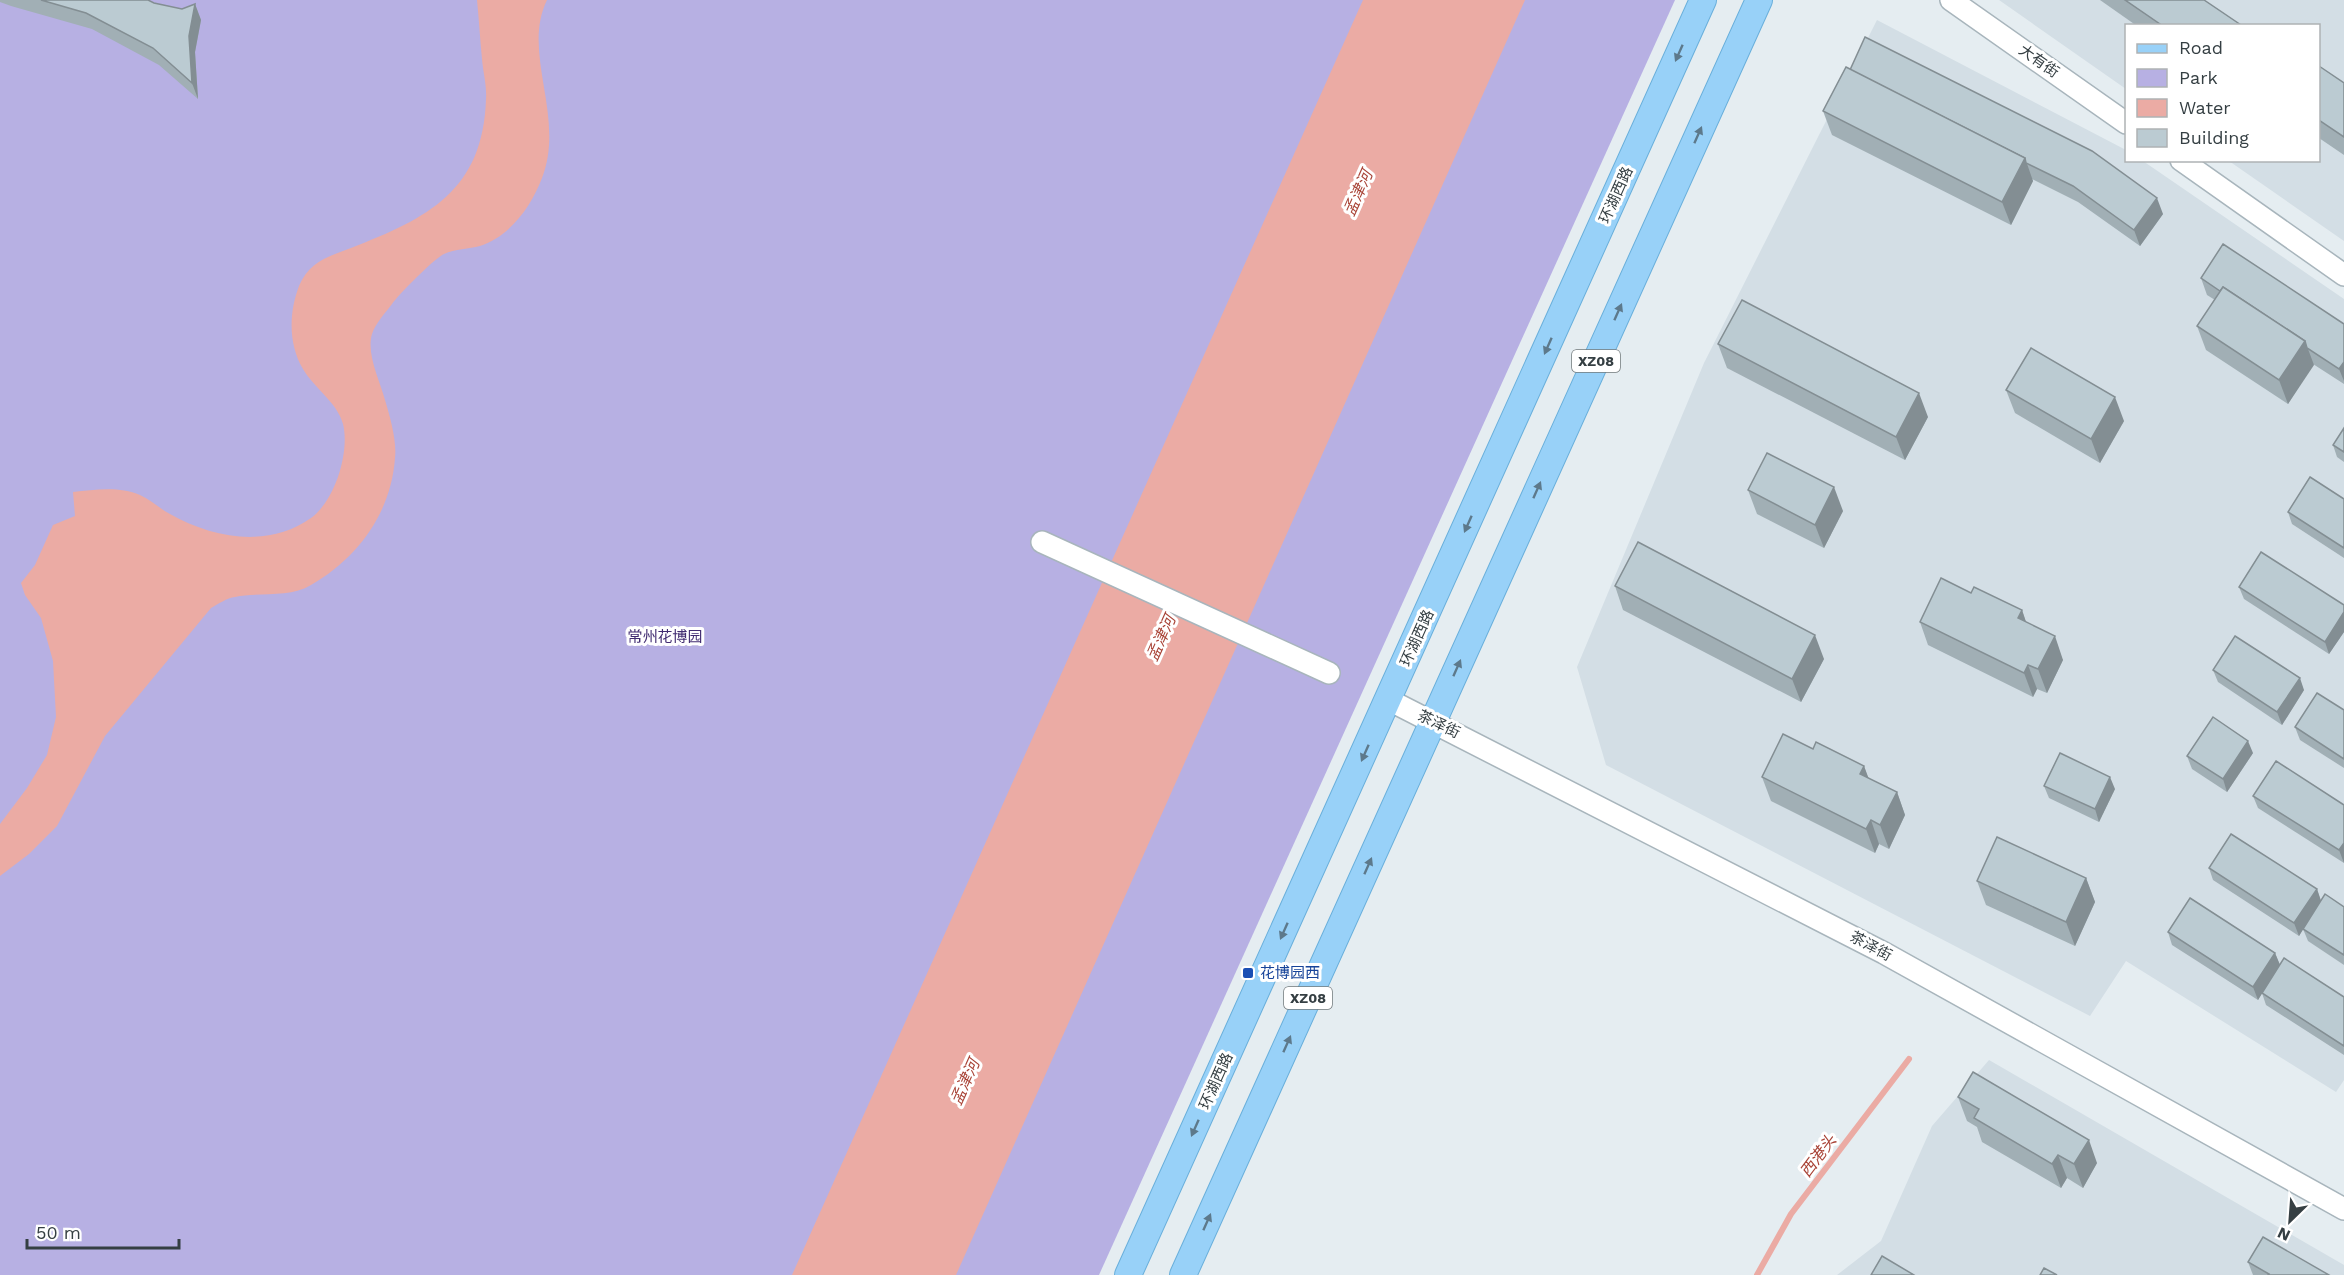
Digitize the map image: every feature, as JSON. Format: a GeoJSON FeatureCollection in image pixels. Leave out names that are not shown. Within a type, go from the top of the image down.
{"type":"FeatureCollection","features":[{"type":"Feature","properties":{"kind":"main road","name":"环湖西路"},"geometry":{"type":"LineString","coordinates":[[1128,1275],[1703,0]]}},
{"type":"Feature","properties":{"kind":"main road","name":"XZ08"},"geometry":{"type":"LineString","coordinates":[[1183,1275],[1759,0]]}},
{"type":"Feature","properties":{"kind":"street","name":"大有街"},"geometry":{"type":"LineString","coordinates":[[1951,0],[2125,122]]}},
{"type":"Feature","properties":{"kind":"street"},"geometry":{"type":"LineString","coordinates":[[2184,162],[2344,275]]}},
{"type":"Feature","properties":{"kind":"street"},"geometry":{"type":"LineString","coordinates":[[1051,547],[1329,674]]}},
{"type":"Feature","properties":{"kind":"street","name":"茶泽街"},"geometry":{"type":"LineString","coordinates":[[1389,700],[1884,953],[2344,1209]]}},
{"type":"Feature","properties":{"kind":"shaded area"},"geometry":{"type":"Polygon","coordinates":[[[1999,0],[2344,0],[2344,241],[2230,162],[2320,162],[2320,24],[2125,24],[2125,88],[1999,0]]]}},
{"type":"Feature","properties":{"kind":"shaded area"},"geometry":{"type":"Polygon","coordinates":[[[1877,20],[2125,149],[2125,162],[2144,162],[2344,299],[2344,1080],[2336,1092],[2126,961],[2090,1016],[1606,765],[1577,667],[1704,363],[1877,20]]]}},
{"type":"Feature","properties":{"kind":"shaded area"},"geometry":{"type":"Polygon","coordinates":[[[1989,1060],[2344,1265],[2344,1275],[1837,1275],[1881,1241],[1932,1126],[1989,1060]]]}},
{"type":"Feature","properties":{"kind":"green space","name":"常州花博园"},"geometry":{"type":"Polygon","coordinates":[[[0,0],[1675,0],[1099,1275],[0,1275],[0,0]]]}},
{"type":"Feature","properties":{"kind":"water"},"geometry":{"type":"Polygon","coordinates":[[[477,0],[547,0],[540,20],[539,41],[549,131],[548,155],[542,178],[532,199],[510,228],[480,246],[444,254],[402,293],[373,330],[372,359],[391,421],[395,451],[392,478],[379,515],[369,532],[343,562],[311,585],[294,592],[232,598],[211,608],[105,736],[57,826],[29,854],[0,876],[0,824],[27,788],[47,755],[56,717],[53,661],[41,618],[25,595],[21,583],[35,565],[53,525],[75,516],[73,492],[106,489],[132,492],[187,523],[241,537],[277,534],[295,527],[320,510],[334,488],[339,475],[345,435],[336,409],[308,376],[298,359],[293,339],[292,317],[299,286],[308,271],[320,261],[379,237],[427,212],[446,197],[462,179],[474,157],[482,131],[486,99],[477,0]]]}},
{"type":"Feature","properties":{"kind":"water","name":"孟津河"},"geometry":{"type":"Polygon","coordinates":[[[1363,0],[1525,0],[956,1275],[792,1275],[1363,0]]]}},
{"type":"Feature","properties":{"kind":"building"},"geometry":{"type":"Polygon","coordinates":[[[41,0],[148,0],[182,9],[195,4],[189,36],[192,83],[153,48],[86,13],[41,0]]]}},
{"type":"Feature","properties":{"kind":"building"},"geometry":{"type":"Polygon","coordinates":[[[2125,0],[2204,0],[2240,24],[2160,24],[2125,0]]]}},
{"type":"Feature","properties":{"kind":"building"},"geometry":{"type":"Polygon","coordinates":[[[1865,37],[2092,151],[2157,198],[2134,230],[2073,186],[2026,163],[2025,158],[1850,70],[1865,37]]]}},
{"type":"Feature","properties":{"kind":"building"},"geometry":{"type":"Polygon","coordinates":[[[1846,67],[2025,158],[2002,202],[1823,111],[1846,67]]]}},
{"type":"Feature","properties":{"kind":"building"},"geometry":{"type":"Polygon","coordinates":[[[2320,67],[2344,83],[2344,137],[2320,121],[2320,67]]]}},
{"type":"Feature","properties":{"kind":"building"},"geometry":{"type":"Polygon","coordinates":[[[2223,244],[2344,324],[2344,362],[2339,369],[2307,348],[2305,341],[2223,287],[2220,291],[2201,278],[2223,244]]]}},
{"type":"Feature","properties":{"kind":"building"},"geometry":{"type":"Polygon","coordinates":[[[2223,287],[2305,341],[2279,380],[2197,326],[2223,287]]]}},
{"type":"Feature","properties":{"kind":"building"},"geometry":{"type":"Polygon","coordinates":[[[1742,300],[1919,393],[1896,437],[1718,344],[1742,300]]]}},
{"type":"Feature","properties":{"kind":"building"},"geometry":{"type":"Polygon","coordinates":[[[2031,348],[2115,397],[2091,439],[2006,390],[2031,348]]]}},
{"type":"Feature","properties":{"kind":"building"},"geometry":{"type":"Polygon","coordinates":[[[2344,428],[2344,452],[2333,445],[2344,428]]]}},
{"type":"Feature","properties":{"kind":"building"},"geometry":{"type":"Polygon","coordinates":[[[1767,453],[1834,487],[1815,525],[1748,490],[1767,453]]]}},
{"type":"Feature","properties":{"kind":"building"},"geometry":{"type":"Polygon","coordinates":[[[2310,477],[2344,499],[2344,548],[2288,512],[2310,477]]]}},
{"type":"Feature","properties":{"kind":"building"},"geometry":{"type":"Polygon","coordinates":[[[1638,542],[1815,635],[1792,679],[1615,586],[1638,542]]]}},
{"type":"Feature","properties":{"kind":"building"},"geometry":{"type":"Polygon","coordinates":[[[2261,552],[2344,605],[2344,612],[2325,642],[2239,587],[2261,552]]]}},
{"type":"Feature","properties":{"kind":"building"},"geometry":{"type":"Polygon","coordinates":[[[1941,578],[1971,593],[1974,587],[2022,610],[2018,618],[2055,636],[2038,669],[2028,665],[2024,673],[1920,622],[1941,578]]]}},
{"type":"Feature","properties":{"kind":"building"},"geometry":{"type":"Polygon","coordinates":[[[2235,636],[2300,678],[2277,712],[2213,670],[2235,636]]]}},
{"type":"Feature","properties":{"kind":"building"},"geometry":{"type":"Polygon","coordinates":[[[2317,693],[2344,710],[2344,759],[2295,727],[2317,693]]]}},
{"type":"Feature","properties":{"kind":"building"},"geometry":{"type":"Polygon","coordinates":[[[2213,717],[2248,741],[2223,779],[2187,756],[2213,717]]]}},
{"type":"Feature","properties":{"kind":"building"},"geometry":{"type":"Polygon","coordinates":[[[1783,734],[1813,749],[1816,742],[1864,766],[1860,774],[1897,792],[1880,825],[1871,820],[1866,829],[1762,777],[1783,734]]]}},
{"type":"Feature","properties":{"kind":"building"},"geometry":{"type":"Polygon","coordinates":[[[2060,753],[2110,777],[2095,809],[2044,786],[2060,753]]]}},
{"type":"Feature","properties":{"kind":"building"},"geometry":{"type":"Polygon","coordinates":[[[2276,761],[2344,805],[2344,843],[2339,850],[2253,796],[2276,761]]]}},
{"type":"Feature","properties":{"kind":"building"},"geometry":{"type":"Polygon","coordinates":[[[2231,834],[2317,889],[2294,923],[2209,868],[2231,834]]]}},
{"type":"Feature","properties":{"kind":"building"},"geometry":{"type":"Polygon","coordinates":[[[1997,837],[2086,878],[2066,922],[1977,881],[1997,837]]]}},
{"type":"Feature","properties":{"kind":"building"},"geometry":{"type":"Polygon","coordinates":[[[2325,894],[2344,907],[2344,955],[2303,929],[2325,894]]]}},
{"type":"Feature","properties":{"kind":"building"},"geometry":{"type":"Polygon","coordinates":[[[2190,898],[2275,953],[2253,987],[2168,932],[2190,898]]]}},
{"type":"Feature","properties":{"kind":"building"},"geometry":{"type":"Polygon","coordinates":[[[2284,958],[2344,997],[2344,1046],[2262,993],[2284,958]]]}},
{"type":"Feature","properties":{"kind":"building"},"geometry":{"type":"Polygon","coordinates":[[[1973,1072],[2089,1140],[2074,1164],[2058,1155],[2052,1164],[1974,1118],[1979,1109],[1958,1097],[1973,1072]]]}},
{"type":"Feature","properties":{"kind":"building"},"geometry":{"type":"Polygon","coordinates":[[[2263,1237],[2329,1275],[2268,1275],[2248,1262],[2263,1237]]]}},
{"type":"Feature","properties":{"kind":"building"},"geometry":{"type":"Polygon","coordinates":[[[1882,1256],[1914,1275],[1871,1275],[1882,1256]]]}},
{"type":"Feature","properties":{"kind":"building"},"geometry":{"type":"Polygon","coordinates":[[[2044,1268],[2057,1275],[2040,1275],[2044,1268]]]}},
{"type":"Feature","properties":{"kind":"waterway","name":"西港头"},"geometry":{"type":"LineString","coordinates":[[1757,1275],[1791,1214],[1909,1059]]}},
{"type":"Feature","properties":{"kind":"place","name":"花博园西"},"geometry":{"type":"Point","coordinates":[1248,973]}}]}
